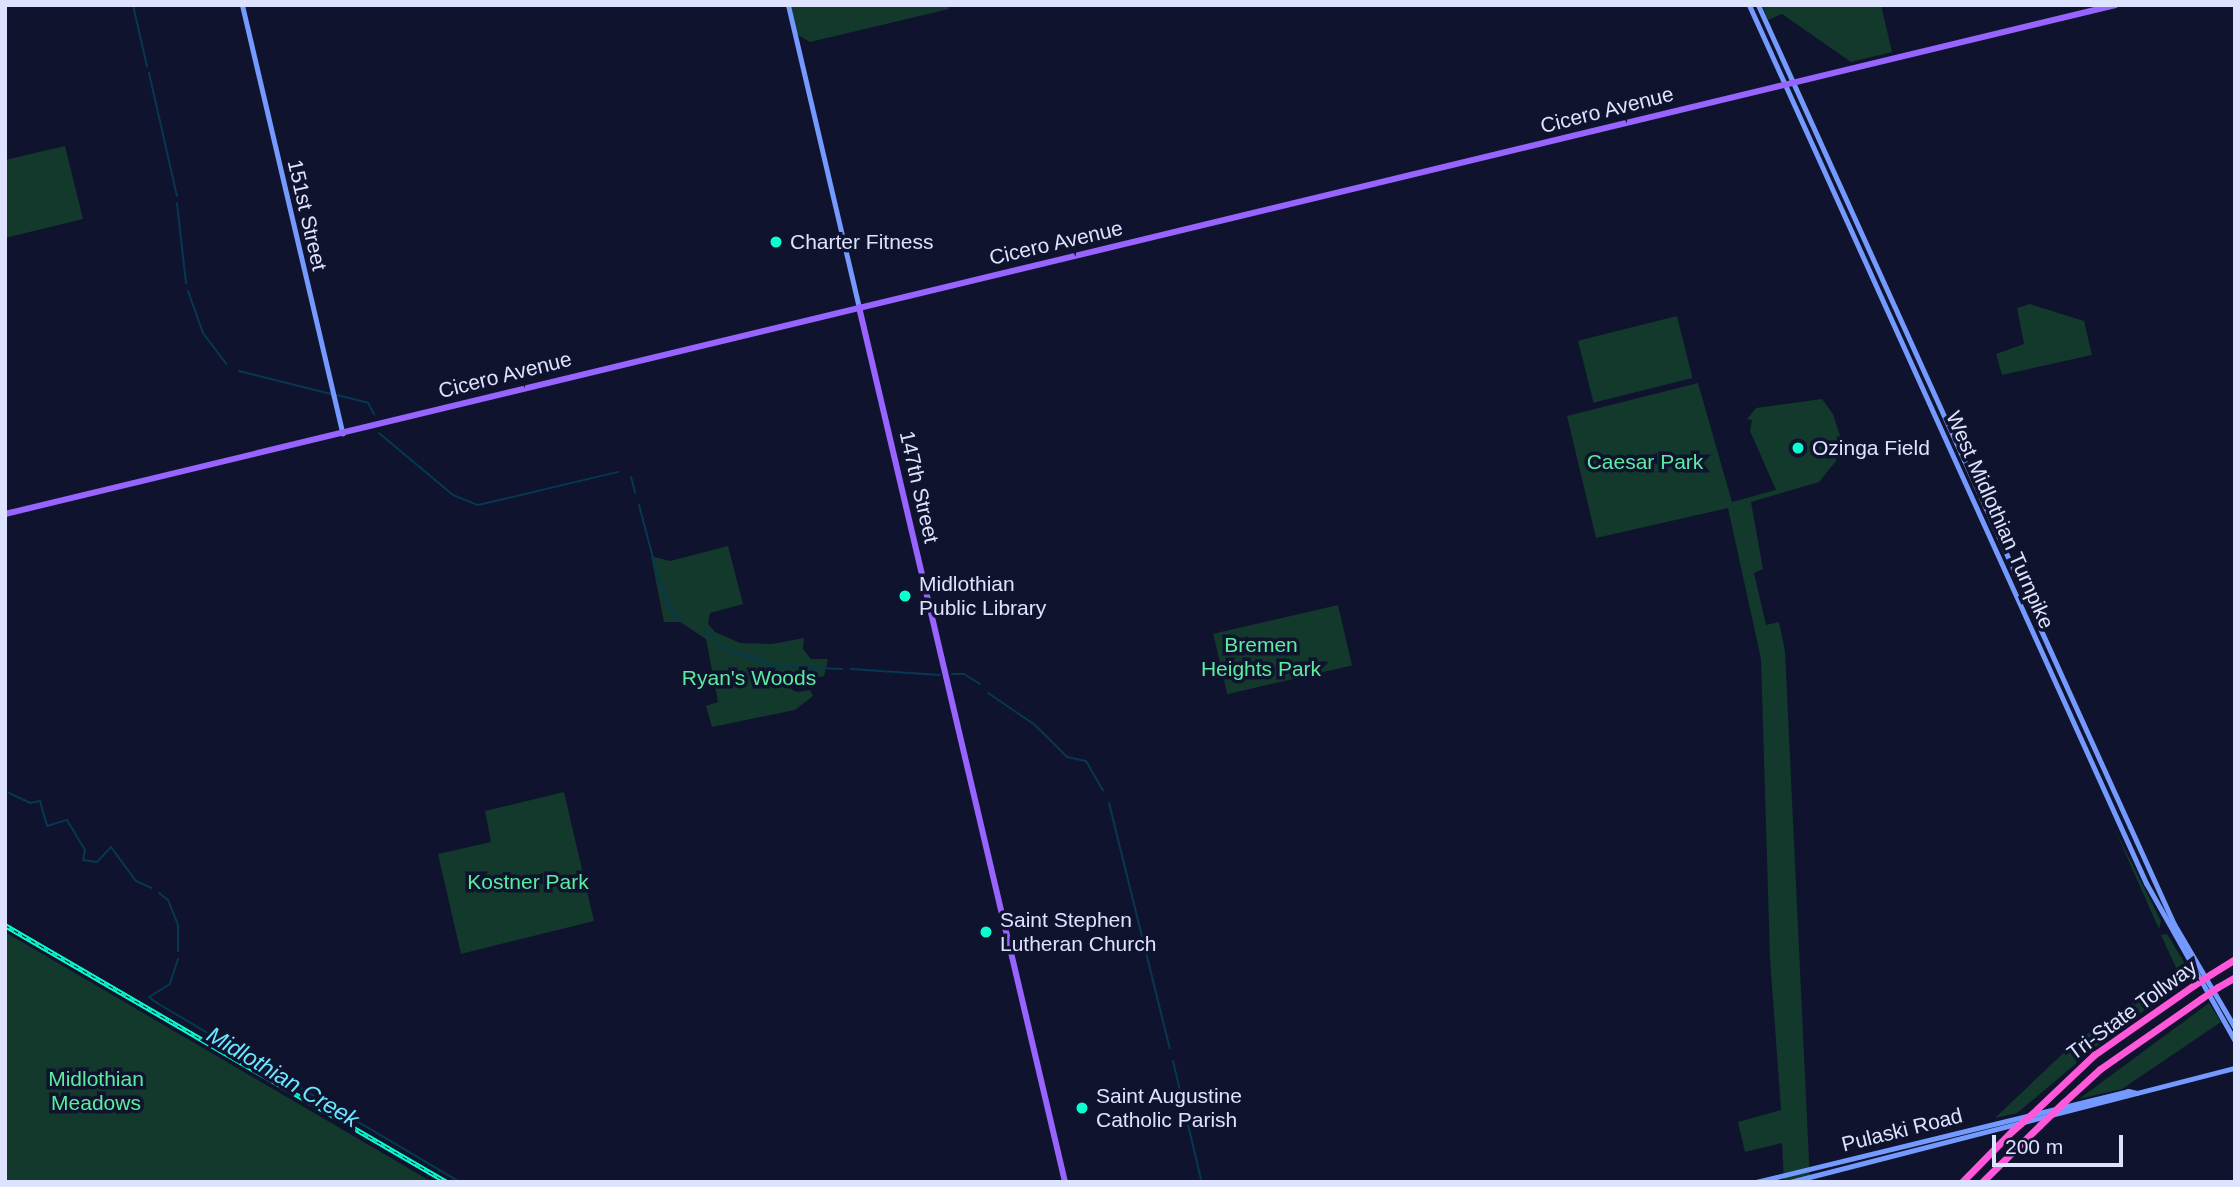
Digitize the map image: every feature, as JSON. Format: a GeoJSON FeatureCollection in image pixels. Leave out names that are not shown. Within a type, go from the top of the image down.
{"type":"FeatureCollection","features":[{"type":"Feature","properties":{"kind":"highway","name":"Tri-State Tollway"},"geometry":{"type":"LineString","coordinates":[[1962,1182],[2094,1055],[2235,959]]}},
{"type":"Feature","properties":{"kind":"highway","name":"Tri-State Tollway"},"geometry":{"type":"LineString","coordinates":[[1982,1182],[2100,1069],[2235,977]]}},
{"type":"Feature","properties":{"kind":"main road","name":"151st Street"},"geometry":{"type":"LineString","coordinates":[[242,5],[342,433]]}},
{"type":"Feature","properties":{"kind":"main road","name":"147th Street"},"geometry":{"type":"LineString","coordinates":[[788,5],[1065,1182]]}},
{"type":"Feature","properties":{"kind":"main road","name":"West Midlothian Turnpike"},"geometry":{"type":"LineString","coordinates":[[1749,5],[1790,84],[2174,925],[2235,1028]]}},
{"type":"Feature","properties":{"kind":"main road","name":"West Midlothian Turnpike"},"geometry":{"type":"LineString","coordinates":[[1758,5],[1790,84],[2146,883],[2235,1041]]}},
{"type":"Feature","properties":{"kind":"main road","name":"Cicero Avenue"},"geometry":{"type":"LineString","coordinates":[[5,514],[2115,5]]}},
{"type":"Feature","properties":{"kind":"main road","name":"Pulaski Road"},"geometry":{"type":"LineString","coordinates":[[1790,1182],[2130,1099],[2138,1093],[2235,1069]]}},
{"type":"Feature","properties":{"kind":"main road","name":"Pulaski Road"},"geometry":{"type":"LineString","coordinates":[[1756,1182],[2129,1091],[2138,1093]]}},
{"type":"Feature","properties":{"kind":"green space"},"geometry":{"type":"Polygon","coordinates":[[[791,5],[948,5],[949,9],[810,42],[798,35],[791,5]]]}},
{"type":"Feature","properties":{"kind":"green space"},"geometry":{"type":"Polygon","coordinates":[[[1762,5],[1881,5],[1892,52],[1851,62],[1782,14],[1768,20],[1762,5]]]}},
{"type":"Feature","properties":{"kind":"green space"},"geometry":{"type":"Polygon","coordinates":[[[65,146],[83,219],[5,238],[5,160],[65,146]]]}},
{"type":"Feature","properties":{"kind":"green space"},"geometry":{"type":"Polygon","coordinates":[[[2030,304],[2084,321],[2092,355],[2002,375],[1996,354],[2024,344],[2017,308],[2030,304]]]}},
{"type":"Feature","properties":{"kind":"green space"},"geometry":{"type":"Polygon","coordinates":[[[1677,316],[1692,378],[1594,403],[1578,341],[1677,316]]]}},
{"type":"Feature","properties":{"kind":"green space","name":"Caesar Park"},"geometry":{"type":"Polygon","coordinates":[[[1698,383],[1732,502],[1776,490],[1750,431],[1752,420],[1747,419],[1756,408],[1822,399],[1833,414],[1840,436],[1836,461],[1819,482],[1751,502],[1763,569],[1754,573],[1766,625],[1779,622],[1785,651],[1810,1182],[1784,1182],[1782,1143],[1745,1152],[1738,1122],[1781,1110],[1770,958],[1761,659],[1728,508],[1596,538],[1567,416],[1698,383]]]}},
{"type":"Feature","properties":{"kind":"green space","name":"Ryan's Woods"},"geometry":{"type":"Polygon","coordinates":[[[728,546],[743,604],[710,613],[708,624],[715,632],[740,643],[772,644],[804,638],[803,649],[811,659],[828,659],[824,676],[785,686],[797,692],[810,690],[813,696],[795,710],[712,727],[706,706],[718,702],[706,639],[680,622],[664,622],[651,556],[670,561],[728,546]]]}},
{"type":"Feature","properties":{"kind":"green space","name":"Bremen Heights Park"},"geometry":{"type":"Polygon","coordinates":[[[1338,605],[1352,665],[1227,694],[1213,634],[1338,605]]]}},
{"type":"Feature","properties":{"kind":"green space","name":"Kostner Park"},"geometry":{"type":"Polygon","coordinates":[[[564,792],[594,921],[461,954],[438,854],[491,842],[485,811],[564,792]]]}},
{"type":"Feature","properties":{"kind":"green space"},"geometry":{"type":"Polygon","coordinates":[[[2114,828],[2161,921],[2159,929],[2114,828]]]}},
{"type":"Feature","properties":{"kind":"green space","name":"Midlothian Meadows"},"geometry":{"type":"Polygon","coordinates":[[[5,932],[432,1182],[5,1182],[5,932]]]}},
{"type":"Feature","properties":{"kind":"green space"},"geometry":{"type":"Polygon","coordinates":[[[2167,934],[2193,977],[2116,1030],[2017,1113],[1995,1118],[2074,1043],[2178,972],[2161,935],[2167,934]]]}},
{"type":"Feature","properties":{"kind":"green space"},"geometry":{"type":"Polygon","coordinates":[[[2209,1003],[2221,1022],[2122,1089],[2079,1099],[2209,1003]]]}},
{"type":"Feature","properties":{"kind":"waterway"},"geometry":{"type":"LineString","coordinates":[[133,5],[147,66]]}},
{"type":"Feature","properties":{"kind":"waterway"},"geometry":{"type":"LineString","coordinates":[[149,73],[177,196]]}},
{"type":"Feature","properties":{"kind":"waterway"},"geometry":{"type":"LineString","coordinates":[[177,203],[186,283]]}},
{"type":"Feature","properties":{"kind":"waterway"},"geometry":{"type":"LineString","coordinates":[[188,291],[203,333],[226,364]]}},
{"type":"Feature","properties":{"kind":"waterway"},"geometry":{"type":"LineString","coordinates":[[239,371],[331,394]]}},
{"type":"Feature","properties":{"kind":"waterway"},"geometry":{"type":"LineString","coordinates":[[337,395],[368,403],[374,414]]}},
{"type":"Feature","properties":{"kind":"waterway"},"geometry":{"type":"LineString","coordinates":[[379,433],[453,495],[478,505],[618,472]]}},
{"type":"Feature","properties":{"kind":"waterway"},"geometry":{"type":"LineString","coordinates":[[631,477],[635,492]]}},
{"type":"Feature","properties":{"kind":"waterway"},"geometry":{"type":"LineString","coordinates":[[639,505],[659,580],[676,620],[682,619]]}},
{"type":"Feature","properties":{"kind":"waterway"},"geometry":{"type":"LineString","coordinates":[[705,630],[724,648],[776,666],[842,669]]}},
{"type":"Feature","properties":{"kind":"waterway"},"geometry":{"type":"LineString","coordinates":[[851,669],[940,675]]}},
{"type":"Feature","properties":{"kind":"waterway"},"geometry":{"type":"LineString","coordinates":[[952,674],[964,674],[980,684]]}},
{"type":"Feature","properties":{"kind":"waterway"},"geometry":{"type":"LineString","coordinates":[[988,693],[1035,725],[1067,757],[1086,761],[1103,791]]}},
{"type":"Feature","properties":{"kind":"waterway","name":"Midlothian Creek"},"geometry":{"type":"LineString","coordinates":[[5,732],[5,748]]}},
{"type":"Feature","properties":{"kind":"waterway","name":"Midlothian Creek"},"geometry":{"type":"LineString","coordinates":[[9,793],[30,803],[40,801],[47,826],[67,820],[85,850],[83,860],[97,862],[111,847],[136,881],[152,888]]}},
{"type":"Feature","properties":{"kind":"waterway"},"geometry":{"type":"LineString","coordinates":[[1109,803],[1170,1049]]}},
{"type":"Feature","properties":{"kind":"waterway","name":"Midlothian Creek"},"geometry":{"type":"LineString","coordinates":[[159,893],[168,900],[178,925],[178,951]]}},
{"type":"Feature","properties":{"kind":"waterway","name":"Midlothian Creek"},"geometry":{"type":"LineString","coordinates":[[178,959],[170,984],[149,997],[460,1182]]}},
{"type":"Feature","properties":{"kind":"waterway"},"geometry":{"type":"LineString","coordinates":[[1173,1061],[1201,1179]]}},
{"type":"Feature","properties":{"kind":"railway"},"geometry":{"type":"LineString","coordinates":[[5,925],[447,1182]]}},
{"type":"Feature","properties":{"kind":"place","name":"Charter Fitness"},"geometry":{"type":"Point","coordinates":[776,242]}},
{"type":"Feature","properties":{"kind":"place","name":"Ozinga Field"},"geometry":{"type":"Point","coordinates":[1798,448]}},
{"type":"Feature","properties":{"kind":"place","name":"Midlothian Public Library"},"geometry":{"type":"Point","coordinates":[905,596]}},
{"type":"Feature","properties":{"kind":"place","name":"Saint Stephen Lutheran Church"},"geometry":{"type":"Point","coordinates":[986,932]}},
{"type":"Feature","properties":{"kind":"place","name":"Saint Augustine Catholic Parish"},"geometry":{"type":"Point","coordinates":[1082,1108]}}]}
